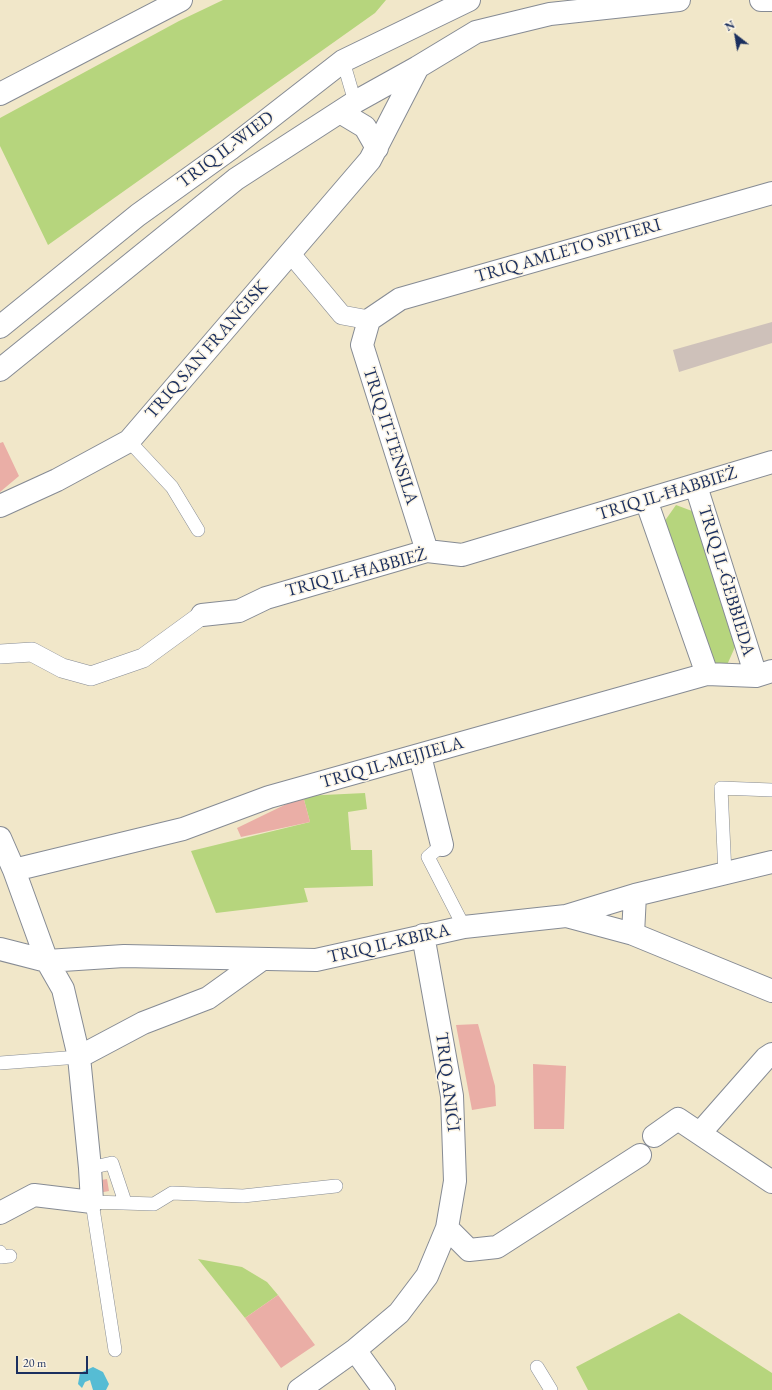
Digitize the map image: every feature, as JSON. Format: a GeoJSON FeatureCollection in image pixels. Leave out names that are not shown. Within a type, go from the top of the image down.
{"type":"FeatureCollection","features":[{"type":"Feature","properties":{"kind":"street"},"geometry":{"type":"LineString","coordinates":[[0,94],[181,0]]}},
{"type":"Feature","properties":{"kind":"street","name":"TRIQ IL-WIED"},"geometry":{"type":"LineString","coordinates":[[0,327],[138,215],[230,149],[343,61],[469,0]]}},
{"type":"Feature","properties":{"kind":"street"},"geometry":{"type":"LineString","coordinates":[[418,68],[476,32],[550,14],[679,0]]}},
{"type":"Feature","properties":{"kind":"street"},"geometry":{"type":"LineString","coordinates":[[761,0],[772,0]]}},
{"type":"Feature","properties":{"kind":"street","name":"TRIQ IL-WIED"},"geometry":{"type":"LineString","coordinates":[[0,370],[236,179],[347,107],[418,68]]}},
{"type":"Feature","properties":{"kind":"street","name":"TRIQ SAN FRANĠISK"},"geometry":{"type":"LineString","coordinates":[[0,506],[57,480],[129,441],[291,254],[370,160],[418,68]]}},
{"type":"Feature","properties":{"kind":"street"},"geometry":{"type":"LineString","coordinates":[[347,107],[365,127],[377,148]]}},
{"type":"Feature","properties":{"kind":"street","name":"TRIQ AMLETO SPITERI"},"geometry":{"type":"LineString","coordinates":[[369,320],[400,299],[772,193]]}},
{"type":"Feature","properties":{"kind":"street"},"geometry":{"type":"LineString","coordinates":[[291,254],[342,315],[369,320]]}},
{"type":"Feature","properties":{"kind":"street","name":"TRIQ IT-TENSILA"},"geometry":{"type":"LineString","coordinates":[[369,320],[362,345],[427,551]]}},
{"type":"Feature","properties":{"kind":"street","name":"TRIQ IL-ĦABBIEŻ"},"geometry":{"type":"LineString","coordinates":[[0,654],[32,652],[62,668],[91,676],[143,658],[202,615],[239,612],[266,598],[427,551],[462,555],[772,462]]}},
{"type":"Feature","properties":{"kind":"street","name":"TRIQ IL-ĠEBBIEDA"},"geometry":{"type":"LineString","coordinates":[[696,486],[764,674]]}},
{"type":"Feature","properties":{"kind":"street"},"geometry":{"type":"LineString","coordinates":[[646,500],[707,674]]}},
{"type":"Feature","properties":{"kind":"street","name":"TRIQ IL-MEJJIELA"},"geometry":{"type":"LineString","coordinates":[[14,870],[183,829],[269,797],[420,756],[707,674],[764,674]]}},
{"type":"Feature","properties":{"kind":"street"},"geometry":{"type":"LineString","coordinates":[[420,756],[442,845]]}},
{"type":"Feature","properties":{"kind":"street"},"geometry":{"type":"LineString","coordinates":[[0,838],[14,870],[47,961],[63,989],[79,1057],[92,1202],[34,1195],[0,1212]]}},
{"type":"Feature","properties":{"kind":"street","name":"TRIQ IL-KBIRA"},"geometry":{"type":"LineString","coordinates":[[0,949],[47,961],[124,956],[316,960],[464,927],[566,916],[635,895],[772,862]]}},
{"type":"Feature","properties":{"kind":"street"},"geometry":{"type":"LineString","coordinates":[[633,934],[635,895]]}},
{"type":"Feature","properties":{"kind":"street"},"geometry":{"type":"LineString","coordinates":[[566,916],[633,934],[772,991]]}},
{"type":"Feature","properties":{"kind":"street","name":"TRIQ ANIĊI"},"geometry":{"type":"LineString","coordinates":[[298,1390],[355,1350],[399,1313],[427,1276],[447,1228],[455,1181],[452,1096],[423,935]]}},
{"type":"Feature","properties":{"kind":"street"},"geometry":{"type":"LineString","coordinates":[[79,1057],[143,1023],[208,998],[260,960]]}},
{"type":"Feature","properties":{"kind":"street"},"geometry":{"type":"LineString","coordinates":[[700,1133],[766,1058],[772,1054]]}},
{"type":"Feature","properties":{"kind":"street"},"geometry":{"type":"LineString","coordinates":[[654,1136],[678,1119],[772,1182]]}},
{"type":"Feature","properties":{"kind":"street"},"geometry":{"type":"LineString","coordinates":[[447,1228],[469,1250],[497,1247],[640,1155]]}},
{"type":"Feature","properties":{"kind":"street"},"geometry":{"type":"LineString","coordinates":[[355,1350],[384,1390]]}},
{"type":"Feature","properties":{"kind":"lane"},"geometry":{"type":"LineString","coordinates":[[343,61],[347,107]]}},
{"type":"Feature","properties":{"kind":"lane"},"geometry":{"type":"LineString","coordinates":[[129,441],[172,487],[198,530]]}},
{"type":"Feature","properties":{"kind":"lane"},"geometry":{"type":"LineString","coordinates":[[725,874],[721,788],[772,790]]}},
{"type":"Feature","properties":{"kind":"lane"},"geometry":{"type":"LineString","coordinates":[[442,845],[428,857],[464,927]]}},
{"type":"Feature","properties":{"kind":"lane"},"geometry":{"type":"LineString","coordinates":[[0,1063],[79,1057]]}},
{"type":"Feature","properties":{"kind":"lane"},"geometry":{"type":"LineString","coordinates":[[90,1168],[112,1164],[125,1202]]}},
{"type":"Feature","properties":{"kind":"lane"},"geometry":{"type":"LineString","coordinates":[[115,1350],[92,1202],[154,1204],[172,1193],[243,1196],[336,1186]]}},
{"type":"Feature","properties":{"kind":"lane"},"geometry":{"type":"LineString","coordinates":[[537,1367],[551,1390]]}},
{"type":"Feature","properties":{"kind":"shaded area"},"geometry":{"type":"Polygon","coordinates":[[[772,322],[772,343],[679,372],[673,350],[772,322]]]}},
{"type":"Feature","properties":{"kind":"green space"},"geometry":{"type":"Polygon","coordinates":[[[223,0],[386,0],[375,13],[48,245],[0,146],[0,118],[179,21],[223,0]]]}},
{"type":"Feature","properties":{"kind":"green space"},"geometry":{"type":"Polygon","coordinates":[[[676,505],[692,511],[735,647],[727,665],[714,663],[664,522],[676,505]]]}},
{"type":"Feature","properties":{"kind":"green space"},"geometry":{"type":"Polygon","coordinates":[[[365,793],[367,809],[348,812],[351,850],[372,850],[373,886],[304,888],[308,902],[216,913],[191,851],[310,822],[303,796],[365,793]]]}},
{"type":"Feature","properties":{"kind":"green space"},"geometry":{"type":"Polygon","coordinates":[[[198,1259],[242,1267],[267,1282],[278,1295],[245,1318],[198,1259]]]}},
{"type":"Feature","properties":{"kind":"green space"},"geometry":{"type":"Polygon","coordinates":[[[679,1313],[772,1373],[772,1390],[588,1390],[576,1367],[679,1313]]]}},
{"type":"Feature","properties":{"kind":"water"},"geometry":{"type":"Polygon","coordinates":[[[93,1367],[103,1372],[109,1384],[106,1390],[93,1390],[90,1380],[85,1382],[82,1388],[78,1384],[80,1373],[93,1367]]]}},
{"type":"Feature","properties":{"kind":"building"},"geometry":{"type":"Polygon","coordinates":[[[3,442],[19,476],[0,492],[0,443],[3,442]]]}},
{"type":"Feature","properties":{"kind":"building"},"geometry":{"type":"Polygon","coordinates":[[[303,796],[310,822],[241,837],[237,828],[303,796]]]}},
{"type":"Feature","properties":{"kind":"building"},"geometry":{"type":"Polygon","coordinates":[[[478,1024],[495,1086],[496,1106],[472,1110],[456,1025],[478,1024]]]}},
{"type":"Feature","properties":{"kind":"building"},"geometry":{"type":"Polygon","coordinates":[[[533,1064],[566,1066],[564,1129],[534,1129],[533,1064]]]}},
{"type":"Feature","properties":{"kind":"building"},"geometry":{"type":"Polygon","coordinates":[[[107,1179],[109,1191],[98,1193],[96,1181],[107,1179]]]}},
{"type":"Feature","properties":{"kind":"building"},"geometry":{"type":"Polygon","coordinates":[[[278,1295],[315,1345],[281,1368],[245,1318],[278,1295]]]}}]}
